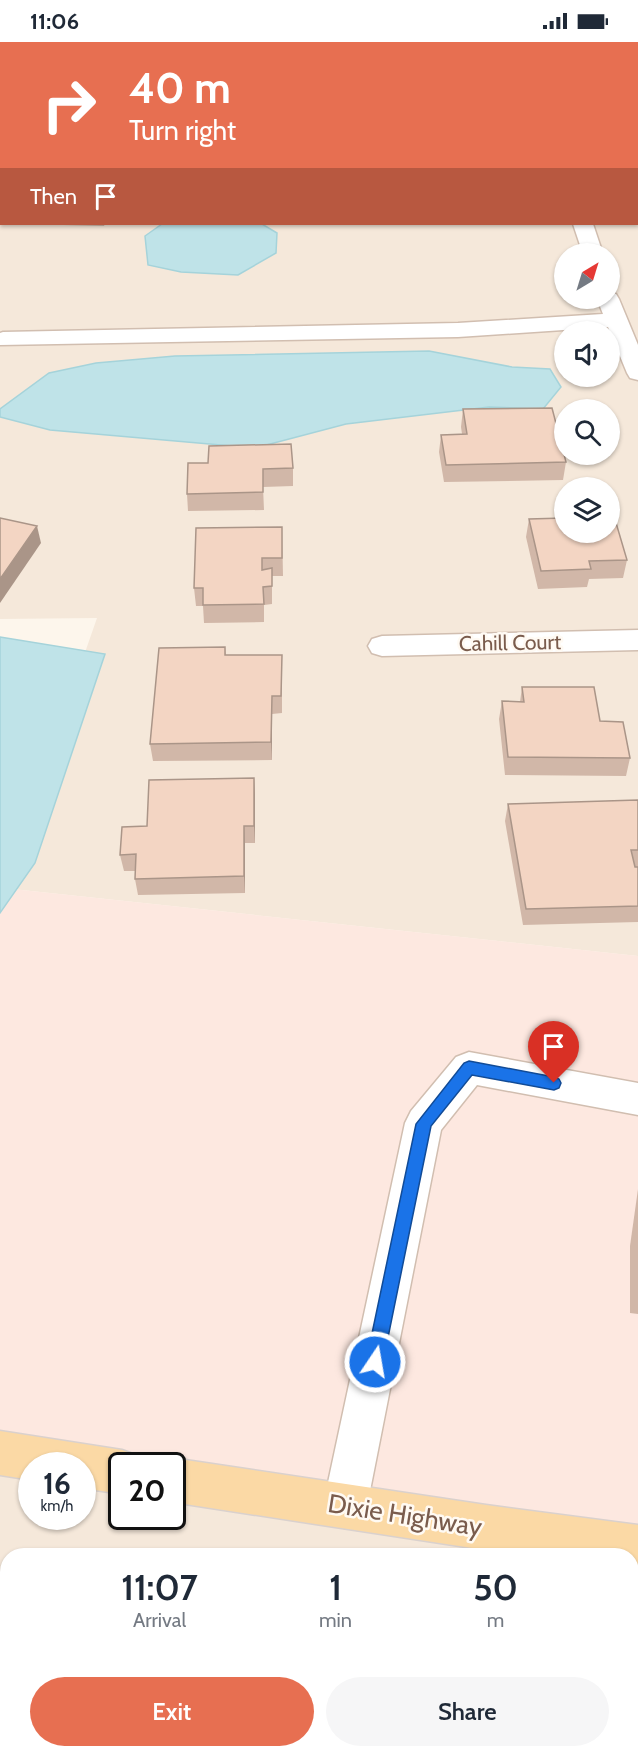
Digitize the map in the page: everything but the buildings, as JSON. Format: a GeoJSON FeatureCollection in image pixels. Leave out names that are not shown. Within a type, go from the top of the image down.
{"type":"FeatureCollection","features":[{"type":"Feature","properties":{"kind":"main road"},"geometry":{"type":"LineString","coordinates":[[0,1453],[18,1456]]}},
{"type":"Feature","properties":{"kind":"main road","name":"Dixie Highway"},"geometry":{"type":"LineString","coordinates":[[186,1482],[638,1548]]}},
{"type":"Feature","properties":{"kind":"street"},"geometry":{"type":"LineString","coordinates":[[583,225],[589,243]]}},
{"type":"Feature","properties":{"kind":"street"},"geometry":{"type":"LineString","coordinates":[[612,309],[638,373]]}},
{"type":"Feature","properties":{"kind":"street"},"geometry":{"type":"LineString","coordinates":[[3,339],[458,330],[615,320]]}},
{"type":"Feature","properties":{"kind":"street","name":"Cahill Court"},"geometry":{"type":"LineString","coordinates":[[382,646],[638,640]]}},
{"type":"Feature","properties":{"kind":"street"},"geometry":{"type":"LineString","coordinates":[[345,1506],[424,1124],[469,1068],[638,1099]]}},
{"type":"Feature","properties":{"kind":"shaded area"},"geometry":{"type":"Polygon","coordinates":[[[0,225],[638,225],[638,956],[3,888],[97,618],[0,619],[0,225]]]}},
{"type":"Feature","properties":{"kind":"shaded area"},"geometry":{"type":"Polygon","coordinates":[[[3,888],[638,956],[638,1548],[186,1468],[186,1452],[108,1452],[108,1465],[96,1463],[96,1452],[18,1452],[18,1455],[0,1453],[0,892],[3,888]]]}},
{"type":"Feature","properties":{"kind":"shaded area"},"geometry":{"type":"Polygon","coordinates":[[[0,1453],[18,1460],[18,1530],[96,1530],[96,1468],[108,1470],[108,1530],[186,1530],[186,1482],[638,1548],[0,1548],[0,1453]]]}},
{"type":"Feature","properties":{"kind":"water"},"geometry":{"type":"Polygon","coordinates":[[[161,225],[264,225],[277,233],[276,253],[238,275],[181,272],[148,265],[145,236],[161,225]]]}},
{"type":"Feature","properties":{"kind":"water"},"geometry":{"type":"Polygon","coordinates":[[[429,351],[512,367],[550,369],[554,376],[554,387],[561,387],[543,409],[489,407],[346,424],[255,448],[50,430],[0,417],[0,409],[49,373],[96,363],[175,356],[429,351]]]}},
{"type":"Feature","properties":{"kind":"water"},"geometry":{"type":"Polygon","coordinates":[[[0,637],[105,654],[35,863],[0,913],[0,637]]]}},
{"type":"Feature","properties":{"kind":"route"},"geometry":{"type":"LineString","coordinates":[[375,1362],[424,1124],[469,1068],[554,1083]]}}]}
